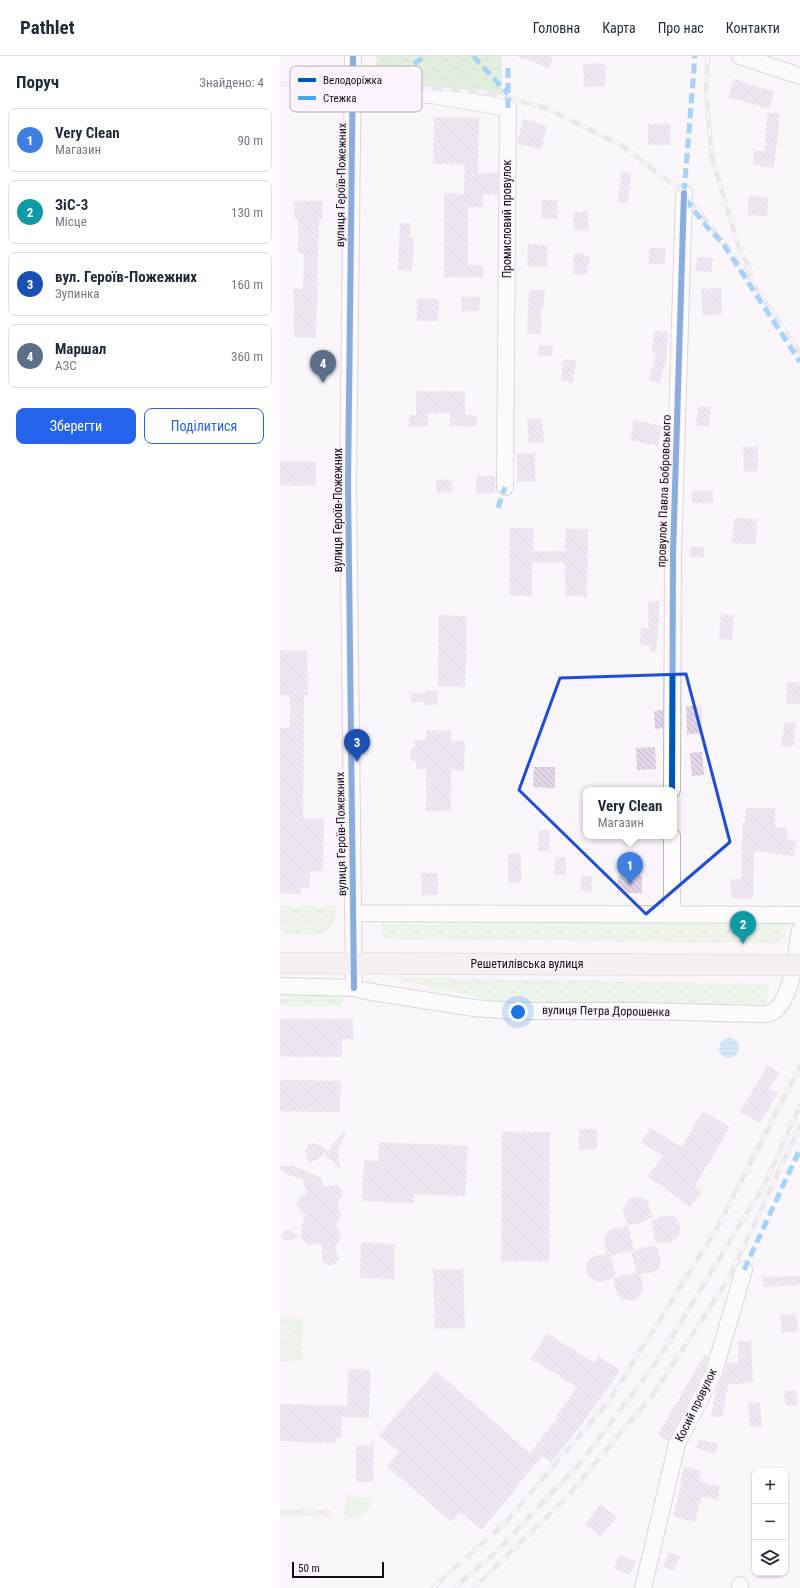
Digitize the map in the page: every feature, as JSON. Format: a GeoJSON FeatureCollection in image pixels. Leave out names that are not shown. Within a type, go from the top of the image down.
{"type":"FeatureCollection","features":[{"type":"Feature","properties":{"kind":"main road","name":"Решетилівська вулиця"},"geometry":{"type":"LineString","coordinates":[[280,963],[800,965]]}},
{"type":"Feature","properties":{"kind":"street"},"geometry":{"type":"LineString","coordinates":[[742,56],[800,76]]}},
{"type":"Feature","properties":{"kind":"street","name":"Промисловий провулок"},"geometry":{"type":"LineString","coordinates":[[422,95],[508,108],[505,487]]}},
{"type":"Feature","properties":{"kind":"street","name":"вулиця Героїв-Пожежних"},"geometry":{"type":"LineString","coordinates":[[353,112],[348,485],[354,988]]}},
{"type":"Feature","properties":{"kind":"street","name":"провулок Павла Бобровського"},"geometry":{"type":"LineString","coordinates":[[672,787],[673,554],[684,194]]}},
{"type":"Feature","properties":{"kind":"street"},"geometry":{"type":"LineString","coordinates":[[672,839],[672,914]]}},
{"type":"Feature","properties":{"kind":"street"},"geometry":{"type":"LineString","coordinates":[[353,913],[800,915]]}},
{"type":"Feature","properties":{"kind":"street","name":"вулиця Петра Дорошенка"},"geometry":{"type":"LineString","coordinates":[[354,988],[460,1006],[512,1011],[634,1010],[757,1014],[769,1013],[779,1005],[788,989],[800,930]]}},
{"type":"Feature","properties":{"kind":"street"},"geometry":{"type":"LineString","coordinates":[[280,986],[354,988]]}},
{"type":"Feature","properties":{"kind":"street","name":"Косий провулок"},"geometry":{"type":"LineString","coordinates":[[643,1588],[677,1444],[714,1372],[744,1270]]}},
{"type":"Feature","properties":{"kind":"highlighted area"},"geometry":{"type":"Polygon","coordinates":[[[686,674],[730,842],[646,914],[519,790],[560,678],[686,674]]]}},
{"type":"Feature","properties":{"kind":"green space"},"geometry":{"type":"Polygon","coordinates":[[[376,56],[502,56],[502,94],[422,85],[422,66],[377,66],[376,56]]]}},
{"type":"Feature","properties":{"kind":"green space"},"geometry":{"type":"Polygon","coordinates":[[[280,906],[336,906],[335,917],[327,930],[320,933],[305,935],[286,934],[280,928],[280,906]]]}},
{"type":"Feature","properties":{"kind":"green space"},"geometry":{"type":"Polygon","coordinates":[[[382,916],[783,922],[790,925],[780,943],[381,939],[382,916]]]}},
{"type":"Feature","properties":{"kind":"green space"},"geometry":{"type":"Polygon","coordinates":[[[388,977],[769,984],[766,1005],[761,1008],[511,1005],[388,977]]]}},
{"type":"Feature","properties":{"kind":"green space"},"geometry":{"type":"Polygon","coordinates":[[[280,991],[342,991],[341,1006],[280,1006],[280,991]]]}},
{"type":"Feature","properties":{"kind":"green space"},"geometry":{"type":"Polygon","coordinates":[[[280,1317],[303,1318],[302,1361],[280,1361],[280,1317]]]}},
{"type":"Feature","properties":{"kind":"green space"},"geometry":{"type":"Polygon","coordinates":[[[346,1495],[374,1499],[363,1515],[355,1518],[344,1519],[346,1495]]]}},
{"type":"Feature","properties":{"kind":"green space"},"geometry":{"type":"Polygon","coordinates":[[[280,1509],[330,1510],[330,1517],[280,1516],[280,1509]]]}},
{"type":"Feature","properties":{"kind":"water"},"geometry":{"type":"Polygon","coordinates":[[[729,1038],[736,1041],[739,1048],[736,1055],[729,1058],[722,1055],[719,1048],[722,1041],[729,1038]]]}},
{"type":"Feature","properties":{"kind":"building"},"geometry":{"type":"Polygon","coordinates":[[[518,56],[553,56],[549,68],[518,56]]]}},
{"type":"Feature","properties":{"kind":"building"},"geometry":{"type":"Polygon","coordinates":[[[605,63],[606,86],[584,87],[583,64],[605,63]]]}},
{"type":"Feature","properties":{"kind":"building"},"geometry":{"type":"Polygon","coordinates":[[[734,79],[774,92],[769,109],[728,97],[734,79]]]}},
{"type":"Feature","properties":{"kind":"building"},"geometry":{"type":"Polygon","coordinates":[[[767,113],[780,113],[774,168],[753,165],[754,150],[765,151],[767,113]]]}},
{"type":"Feature","properties":{"kind":"building"},"geometry":{"type":"Polygon","coordinates":[[[434,117],[479,118],[478,173],[498,173],[498,195],[483,194],[483,207],[468,207],[468,265],[483,266],[483,277],[444,277],[444,193],[464,194],[465,165],[433,164],[434,117]]]}},
{"type":"Feature","properties":{"kind":"building"},"geometry":{"type":"Polygon","coordinates":[[[523,119],[547,125],[541,149],[517,144],[523,119]]]}},
{"type":"Feature","properties":{"kind":"building"},"geometry":{"type":"Polygon","coordinates":[[[670,123],[671,145],[648,145],[648,124],[670,123]]]}},
{"type":"Feature","properties":{"kind":"building"},"geometry":{"type":"Polygon","coordinates":[[[621,172],[631,173],[628,203],[618,202],[621,172]]]}},
{"type":"Feature","properties":{"kind":"building"},"geometry":{"type":"Polygon","coordinates":[[[749,196],[768,197],[767,216],[748,215],[749,196]]]}},
{"type":"Feature","properties":{"kind":"building"},"geometry":{"type":"Polygon","coordinates":[[[542,200],[558,200],[557,219],[541,218],[542,200]]]}},
{"type":"Feature","properties":{"kind":"building"},"geometry":{"type":"Polygon","coordinates":[[[295,201],[322,201],[322,220],[319,220],[316,338],[294,337],[294,289],[303,289],[304,253],[298,253],[298,219],[294,219],[295,201]]]}},
{"type":"Feature","properties":{"kind":"building"},"geometry":{"type":"Polygon","coordinates":[[[587,211],[589,229],[575,231],[573,213],[587,211]]]}},
{"type":"Feature","properties":{"kind":"building"},"geometry":{"type":"Polygon","coordinates":[[[400,223],[410,223],[410,238],[414,238],[412,271],[398,270],[400,223]]]}},
{"type":"Feature","properties":{"kind":"building"},"geometry":{"type":"Polygon","coordinates":[[[528,244],[548,245],[547,267],[527,266],[528,244]]]}},
{"type":"Feature","properties":{"kind":"building"},"geometry":{"type":"Polygon","coordinates":[[[649,248],[665,248],[665,264],[649,264],[649,248]]]}},
{"type":"Feature","properties":{"kind":"building"},"geometry":{"type":"Polygon","coordinates":[[[575,253],[590,256],[586,275],[572,273],[575,253]]]}},
{"type":"Feature","properties":{"kind":"building"},"geometry":{"type":"Polygon","coordinates":[[[697,257],[713,258],[711,272],[696,271],[697,257]]]}},
{"type":"Feature","properties":{"kind":"building"},"geometry":{"type":"Polygon","coordinates":[[[721,288],[722,315],[702,315],[702,289],[721,288]]]}},
{"type":"Feature","properties":{"kind":"building"},"geometry":{"type":"Polygon","coordinates":[[[529,289],[545,290],[543,309],[541,309],[541,334],[527,334],[529,289]]]}},
{"type":"Feature","properties":{"kind":"building"},"geometry":{"type":"Polygon","coordinates":[[[462,297],[480,297],[479,311],[462,311],[462,297]]]}},
{"type":"Feature","properties":{"kind":"building"},"geometry":{"type":"Polygon","coordinates":[[[417,298],[439,299],[438,321],[417,321],[417,298]]]}},
{"type":"Feature","properties":{"kind":"building"},"geometry":{"type":"Polygon","coordinates":[[[655,331],[669,332],[666,361],[659,383],[649,380],[656,353],[652,352],[655,331]]]}},
{"type":"Feature","properties":{"kind":"building"},"geometry":{"type":"Polygon","coordinates":[[[539,345],[553,346],[552,356],[538,355],[539,345]]]}},
{"type":"Feature","properties":{"kind":"building"},"geometry":{"type":"Polygon","coordinates":[[[563,359],[576,361],[573,383],[561,381],[563,359]]]}},
{"type":"Feature","properties":{"kind":"building"},"geometry":{"type":"Polygon","coordinates":[[[416,391],[465,391],[465,415],[477,415],[477,426],[450,426],[450,413],[428,413],[428,426],[409,426],[409,415],[416,415],[416,391]]]}},
{"type":"Feature","properties":{"kind":"building"},"geometry":{"type":"Polygon","coordinates":[[[698,406],[711,407],[709,427],[696,425],[698,406]]]}},
{"type":"Feature","properties":{"kind":"building"},"geometry":{"type":"Polygon","coordinates":[[[542,418],[544,442],[529,443],[527,419],[542,418]]]}},
{"type":"Feature","properties":{"kind":"building"},"geometry":{"type":"Polygon","coordinates":[[[634,420],[662,426],[658,446],[630,440],[634,420]]]}},
{"type":"Feature","properties":{"kind":"building"},"geometry":{"type":"Polygon","coordinates":[[[758,446],[758,471],[744,472],[743,447],[758,446]]]}},
{"type":"Feature","properties":{"kind":"building"},"geometry":{"type":"Polygon","coordinates":[[[517,453],[535,453],[535,481],[517,482],[517,453]]]}},
{"type":"Feature","properties":{"kind":"building"},"geometry":{"type":"Polygon","coordinates":[[[280,461],[316,462],[316,486],[280,486],[280,461]]]}},
{"type":"Feature","properties":{"kind":"building"},"geometry":{"type":"Polygon","coordinates":[[[476,476],[495,476],[495,493],[476,493],[476,476]]]}},
{"type":"Feature","properties":{"kind":"building"},"geometry":{"type":"Polygon","coordinates":[[[452,479],[453,492],[437,493],[436,480],[452,479]]]}},
{"type":"Feature","properties":{"kind":"building"},"geometry":{"type":"Polygon","coordinates":[[[692,491],[713,491],[713,503],[692,503],[692,491]]]}},
{"type":"Feature","properties":{"kind":"building"},"geometry":{"type":"Polygon","coordinates":[[[734,518],[757,519],[756,544],[732,543],[734,518]]]}},
{"type":"Feature","properties":{"kind":"building"},"geometry":{"type":"Polygon","coordinates":[[[510,528],[533,528],[533,551],[565,551],[566,529],[588,529],[587,597],[565,596],[565,563],[532,562],[532,596],[509,595],[510,528]]]}},
{"type":"Feature","properties":{"kind":"building"},"geometry":{"type":"Polygon","coordinates":[[[690,547],[704,547],[704,558],[690,557],[690,547]]]}},
{"type":"Feature","properties":{"kind":"building"},"geometry":{"type":"Polygon","coordinates":[[[659,601],[656,652],[650,651],[650,646],[640,645],[641,628],[649,628],[648,602],[659,601]]]}},
{"type":"Feature","properties":{"kind":"building"},"geometry":{"type":"Polygon","coordinates":[[[721,614],[734,615],[732,640],[719,639],[721,614]]]}},
{"type":"Feature","properties":{"kind":"building"},"geometry":{"type":"Polygon","coordinates":[[[439,615],[467,616],[465,687],[438,686],[439,615]]]}},
{"type":"Feature","properties":{"kind":"building"},"geometry":{"type":"Polygon","coordinates":[[[280,650],[307,651],[308,695],[304,695],[303,818],[324,819],[323,871],[310,871],[310,888],[301,888],[301,894],[280,894],[280,728],[290,728],[290,695],[280,695],[280,650]]]}},
{"type":"Feature","properties":{"kind":"building"},"geometry":{"type":"Polygon","coordinates":[[[787,682],[800,682],[800,704],[786,703],[787,682]]]}},
{"type":"Feature","properties":{"kind":"building"},"geometry":{"type":"Polygon","coordinates":[[[425,690],[438,691],[437,705],[424,705],[424,702],[411,702],[411,693],[425,693],[425,690]]]}},
{"type":"Feature","properties":{"kind":"building"},"geometry":{"type":"Polygon","coordinates":[[[686,706],[702,706],[702,733],[687,734],[686,706]]]}},
{"type":"Feature","properties":{"kind":"building"},"geometry":{"type":"Polygon","coordinates":[[[663,710],[663,728],[655,729],[654,711],[663,710]]]}},
{"type":"Feature","properties":{"kind":"building"},"geometry":{"type":"Polygon","coordinates":[[[785,722],[796,723],[793,747],[781,746],[785,722]]]}},
{"type":"Feature","properties":{"kind":"building"},"geometry":{"type":"Polygon","coordinates":[[[426,730],[451,730],[451,741],[465,741],[464,770],[451,770],[451,811],[426,811],[426,769],[416,769],[416,761],[411,761],[411,748],[415,748],[415,740],[426,740],[426,730]]]}},
{"type":"Feature","properties":{"kind":"building"},"geometry":{"type":"Polygon","coordinates":[[[655,747],[656,769],[637,770],[636,748],[655,747]]]}},
{"type":"Feature","properties":{"kind":"building"},"geometry":{"type":"Polygon","coordinates":[[[702,752],[704,775],[692,776],[690,753],[702,752]]]}},
{"type":"Feature","properties":{"kind":"building"},"geometry":{"type":"Polygon","coordinates":[[[534,767],[555,767],[555,788],[533,787],[534,767]]]}},
{"type":"Feature","properties":{"kind":"building"},"geometry":{"type":"Polygon","coordinates":[[[746,808],[775,808],[775,827],[787,828],[787,840],[797,841],[794,856],[754,851],[753,899],[731,898],[731,879],[741,879],[743,822],[745,822],[746,808]]]}},
{"type":"Feature","properties":{"kind":"building"},"geometry":{"type":"Polygon","coordinates":[[[539,830],[550,830],[549,851],[538,851],[539,830]]]}},
{"type":"Feature","properties":{"kind":"building"},"geometry":{"type":"Polygon","coordinates":[[[508,854],[521,854],[521,883],[508,883],[508,854]]]}},
{"type":"Feature","properties":{"kind":"building"},"geometry":{"type":"Polygon","coordinates":[[[555,857],[566,857],[566,874],[555,875],[555,857]]]}},
{"type":"Feature","properties":{"kind":"building"},"geometry":{"type":"Polygon","coordinates":[[[421,873],[438,873],[438,895],[422,895],[421,873]]]}},
{"type":"Feature","properties":{"kind":"building"},"geometry":{"type":"Polygon","coordinates":[[[582,875],[592,876],[591,892],[580,891],[582,875]]]}},
{"type":"Feature","properties":{"kind":"building"},"geometry":{"type":"Polygon","coordinates":[[[618,876],[642,876],[642,893],[617,893],[618,876]]]}},
{"type":"Feature","properties":{"kind":"building"},"geometry":{"type":"Polygon","coordinates":[[[280,1019],[353,1019],[353,1039],[342,1039],[342,1057],[283,1057],[280,1056],[280,1019]]]}},
{"type":"Feature","properties":{"kind":"building"},"geometry":{"type":"Polygon","coordinates":[[[768,1065],[779,1072],[769,1088],[778,1093],[760,1123],[740,1112],[768,1065]]]}},
{"type":"Feature","properties":{"kind":"building"},"geometry":{"type":"Polygon","coordinates":[[[280,1080],[341,1081],[340,1112],[280,1111],[280,1080]]]}},
{"type":"Feature","properties":{"kind":"building"},"geometry":{"type":"Polygon","coordinates":[[[703,1111],[730,1127],[695,1186],[702,1192],[690,1207],[648,1176],[663,1156],[641,1143],[650,1128],[682,1147],[703,1111]]]}},
{"type":"Feature","properties":{"kind":"building"},"geometry":{"type":"Polygon","coordinates":[[[579,1129],[597,1129],[597,1149],[579,1150],[579,1129]]]}},
{"type":"Feature","properties":{"kind":"building"},"geometry":{"type":"Polygon","coordinates":[[[502,1131],[550,1132],[549,1261],[501,1261],[502,1131]]]}},
{"type":"Feature","properties":{"kind":"building"},"geometry":{"type":"Polygon","coordinates":[[[343,1132],[346,1133],[337,1153],[341,1170],[325,1154],[343,1132]]]}},
{"type":"Feature","properties":{"kind":"building"},"geometry":{"type":"Polygon","coordinates":[[[379,1142],[468,1146],[465,1196],[414,1194],[414,1203],[362,1201],[364,1160],[378,1161],[379,1142]]]}},
{"type":"Feature","properties":{"kind":"building"},"geometry":{"type":"Polygon","coordinates":[[[315,1143],[328,1150],[318,1159],[309,1163],[305,1150],[309,1144],[315,1143]]]}},
{"type":"Feature","properties":{"kind":"building"},"geometry":{"type":"Polygon","coordinates":[[[280,1166],[294,1166],[322,1178],[321,1180],[324,1187],[336,1185],[341,1189],[342,1194],[337,1204],[341,1216],[336,1225],[341,1237],[335,1247],[339,1258],[334,1265],[326,1265],[322,1261],[322,1244],[309,1245],[304,1242],[301,1236],[303,1221],[306,1215],[299,1209],[296,1203],[307,1193],[302,1178],[294,1177],[280,1171],[280,1166]]]}},
{"type":"Feature","properties":{"kind":"building"},"geometry":{"type":"Polygon","coordinates":[[[638,1196],[647,1200],[653,1217],[640,1223],[627,1225],[623,1211],[624,1207],[629,1199],[638,1196]]]}},
{"type":"Feature","properties":{"kind":"building"},"geometry":{"type":"Polygon","coordinates":[[[668,1215],[675,1217],[679,1223],[680,1232],[678,1237],[670,1242],[656,1243],[651,1221],[668,1215]]]}},
{"type":"Feature","properties":{"kind":"building"},"geometry":{"type":"Polygon","coordinates":[[[628,1227],[634,1249],[621,1254],[610,1255],[616,1276],[603,1282],[594,1281],[587,1274],[586,1265],[588,1261],[596,1255],[607,1254],[604,1238],[610,1230],[614,1228],[628,1227]]]}},
{"type":"Feature","properties":{"kind":"building"},"geometry":{"type":"Polygon","coordinates":[[[285,1230],[289,1230],[299,1236],[289,1241],[285,1241],[282,1239],[281,1235],[285,1230]]]}},
{"type":"Feature","properties":{"kind":"building"},"geometry":{"type":"Polygon","coordinates":[[[361,1242],[395,1244],[394,1279],[360,1278],[361,1242]]]}},
{"type":"Feature","properties":{"kind":"building"},"geometry":{"type":"Polygon","coordinates":[[[657,1246],[661,1259],[659,1268],[651,1273],[640,1274],[643,1286],[642,1291],[637,1298],[633,1300],[623,1300],[617,1293],[613,1279],[626,1274],[637,1273],[631,1252],[644,1247],[657,1246]]]}},
{"type":"Feature","properties":{"kind":"building"},"geometry":{"type":"Polygon","coordinates":[[[463,1269],[465,1328],[435,1329],[433,1270],[463,1269]]]}},
{"type":"Feature","properties":{"kind":"building"},"geometry":{"type":"Polygon","coordinates":[[[800,1276],[800,1285],[763,1287],[763,1277],[800,1276]]]}},
{"type":"Feature","properties":{"kind":"building"},"geometry":{"type":"Polygon","coordinates":[[[796,1313],[798,1331],[782,1333],[780,1315],[796,1313]]]}},
{"type":"Feature","properties":{"kind":"building"},"geometry":{"type":"Polygon","coordinates":[[[547,1333],[594,1363],[599,1356],[620,1371],[579,1428],[551,1463],[542,1456],[482,1530],[460,1512],[451,1522],[387,1466],[399,1452],[379,1435],[436,1371],[530,1453],[557,1418],[556,1417],[577,1387],[531,1359],[547,1333]]]}},
{"type":"Feature","properties":{"kind":"building"},"geometry":{"type":"Polygon","coordinates":[[[738,1341],[751,1341],[753,1382],[728,1385],[722,1418],[711,1416],[716,1390],[723,1376],[727,1363],[738,1363],[738,1341]]]}},
{"type":"Feature","properties":{"kind":"building"},"geometry":{"type":"Polygon","coordinates":[[[705,1354],[709,1356],[705,1368],[668,1441],[658,1435],[705,1354]]]}},
{"type":"Feature","properties":{"kind":"building"},"geometry":{"type":"Polygon","coordinates":[[[348,1369],[370,1370],[369,1418],[342,1417],[341,1438],[336,1438],[336,1443],[280,1441],[280,1404],[347,1406],[348,1369]]]}},
{"type":"Feature","properties":{"kind":"building"},"geometry":{"type":"Polygon","coordinates":[[[796,1390],[798,1405],[786,1406],[784,1391],[796,1390]]]}},
{"type":"Feature","properties":{"kind":"building"},"geometry":{"type":"Polygon","coordinates":[[[760,1402],[762,1426],[750,1427],[748,1403],[760,1402]]]}},
{"type":"Feature","properties":{"kind":"building"},"geometry":{"type":"Polygon","coordinates":[[[699,1439],[718,1444],[715,1454],[696,1448],[699,1439]]]}},
{"type":"Feature","properties":{"kind":"building"},"geometry":{"type":"Polygon","coordinates":[[[373,1442],[373,1482],[356,1482],[356,1445],[368,1445],[368,1448],[373,1442]]]}},
{"type":"Feature","properties":{"kind":"building"},"geometry":{"type":"Polygon","coordinates":[[[684,1466],[701,1471],[698,1481],[720,1487],[717,1500],[702,1496],[695,1522],[673,1516],[682,1483],[680,1482],[684,1466]]]}},
{"type":"Feature","properties":{"kind":"building"},"geometry":{"type":"Polygon","coordinates":[[[601,1504],[617,1517],[600,1537],[585,1525],[601,1504]]]}},
{"type":"Feature","properties":{"kind":"building"},"geometry":{"type":"Polygon","coordinates":[[[669,1552],[680,1556],[674,1571],[663,1567],[669,1552]]]}},
{"type":"Feature","properties":{"kind":"building"},"geometry":{"type":"Polygon","coordinates":[[[620,1555],[636,1562],[630,1575],[614,1568],[620,1555]]]}},
{"type":"Feature","properties":{"kind":"railway"},"geometry":{"type":"LineString","coordinates":[[708,56],[706,93],[712,158],[739,248],[752,274]]}},
{"type":"Feature","properties":{"kind":"railway"},"geometry":{"type":"LineString","coordinates":[[280,84],[290,84]]}},
{"type":"Feature","properties":{"kind":"railway"},"geometry":{"type":"LineString","coordinates":[[422,88],[483,92],[546,108],[621,145],[684,193],[729,249],[800,353]]}},
{"type":"Feature","properties":{"kind":"railway"},"geometry":{"type":"LineString","coordinates":[[433,1588],[506,1522],[609,1401],[717,1228],[800,1066]]}},
{"type":"Feature","properties":{"kind":"railway"},"geometry":{"type":"LineString","coordinates":[[454,1588],[496,1552],[581,1462],[658,1360],[764,1185],[800,1106]]}},
{"type":"Feature","properties":{"kind":"railway"},"geometry":{"type":"LineString","coordinates":[[474,1588],[566,1498],[654,1393],[729,1278],[800,1126]]}},
{"type":"Feature","properties":{"kind":"marked path"},"geometry":{"type":"LineString","coordinates":[[411,66],[425,56]]}},
{"type":"Feature","properties":{"kind":"marked path"},"geometry":{"type":"LineString","coordinates":[[473,56],[508,94]]}},
{"type":"Feature","properties":{"kind":"marked path"},"geometry":{"type":"LineString","coordinates":[[684,193],[695,56]]}},
{"type":"Feature","properties":{"kind":"marked path"},"geometry":{"type":"LineString","coordinates":[[508,68],[508,108]]}},
{"type":"Feature","properties":{"kind":"marked path"},"geometry":{"type":"LineString","coordinates":[[685,199],[708,228],[722,242],[800,362]]}},
{"type":"Feature","properties":{"kind":"marked path"},"geometry":{"type":"LineString","coordinates":[[498,508],[505,487]]}},
{"type":"Feature","properties":{"kind":"marked path"},"geometry":{"type":"LineString","coordinates":[[744,1270],[800,1149]]}},
{"type":"Feature","properties":{"kind":"cycle path"},"geometry":{"type":"LineString","coordinates":[[353,56],[353,66]]}},
{"type":"Feature","properties":{"kind":"cycle path"},"geometry":{"type":"LineString","coordinates":[[352,112],[348,485],[354,988]]}},
{"type":"Feature","properties":{"kind":"cycle path"},"geometry":{"type":"LineString","coordinates":[[672,787],[673,554],[684,193]]}},
{"type":"Feature","properties":{"kind":"place","name":"Маршал"},"geometry":{"type":"Point","coordinates":[323,383]}},
{"type":"Feature","properties":{"kind":"place","name":"вул. Героїв-Пожежних"},"geometry":{"type":"Point","coordinates":[357,762]}},
{"type":"Feature","properties":{"kind":"place","name":"Very Clean"},"geometry":{"type":"Point","coordinates":[630,885]}},
{"type":"Feature","properties":{"kind":"place","name":"ЗіС-3"},"geometry":{"type":"Point","coordinates":[743,944]}}]}
